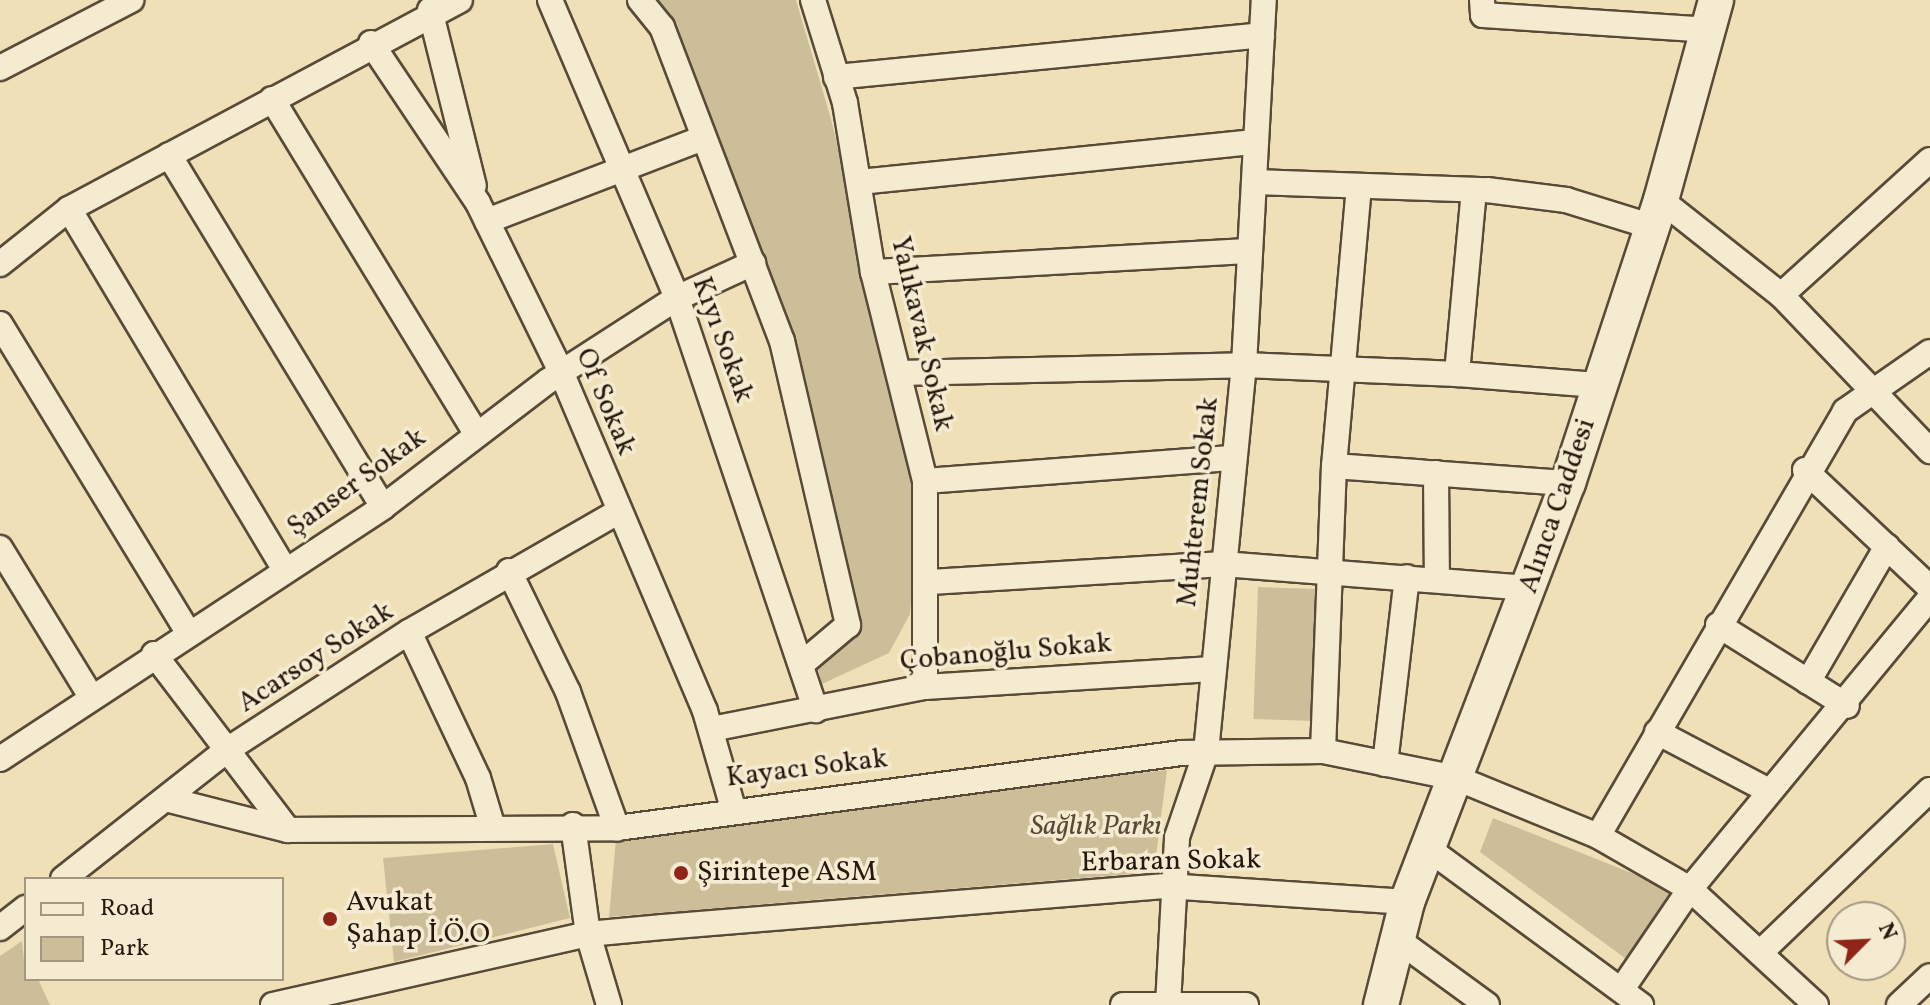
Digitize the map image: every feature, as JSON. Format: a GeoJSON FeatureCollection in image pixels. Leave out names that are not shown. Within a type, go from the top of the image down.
{"type":"FeatureCollection","features":[{"type":"Feature","properties":{"kind":"main road","name":"Alınca Caddesi"},"geometry":{"type":"LineString","coordinates":[[1381,1005],[1407,902],[1531,588],[1568,483],[1655,213],[1711,15]]}},
{"type":"Feature","properties":{"kind":"street"},"geometry":{"type":"LineString","coordinates":[[0,68],[131,0]]}},
{"type":"Feature","properties":{"kind":"street"},"geometry":{"type":"LineString","coordinates":[[0,264],[69,209],[430,10],[460,0]]}},
{"type":"Feature","properties":{"kind":"street","name":"Kıyı Sokak"},"geometry":{"type":"LineString","coordinates":[[550,0],[616,167],[677,298],[804,662],[816,710]]}},
{"type":"Feature","properties":{"kind":"street"},"geometry":{"type":"LineString","coordinates":[[640,0],[662,27],[701,139],[782,341],[848,625],[804,662]]}},
{"type":"Feature","properties":{"kind":"street","name":"Yalıkavak Sokak"},"geometry":{"type":"LineString","coordinates":[[813,0],[836,77],[859,182],[873,272],[925,481],[930,582],[925,687]]}},
{"type":"Feature","properties":{"kind":"street","name":"Muhterem Sokak"},"geometry":{"type":"LineString","coordinates":[[1168,1003],[1179,825],[1206,752],[1244,365],[1264,0]]}},
{"type":"Feature","properties":{"kind":"street"},"geometry":{"type":"LineString","coordinates":[[1482,0],[1483,15],[1711,15]]}},
{"type":"Feature","properties":{"kind":"street"},"geometry":{"type":"LineString","coordinates":[[430,10],[482,212],[701,139]]}},
{"type":"Feature","properties":{"kind":"street"},"geometry":{"type":"LineString","coordinates":[[836,77],[1262,35]]}},
{"type":"Feature","properties":{"kind":"street","name":"Of Sokak"},"geometry":{"type":"LineString","coordinates":[[371,43],[482,212],[562,374],[712,729],[733,808]]}},
{"type":"Feature","properties":{"kind":"street"},"geometry":{"type":"LineString","coordinates":[[272,99],[475,432]]}},
{"type":"Feature","properties":{"kind":"street"},"geometry":{"type":"LineString","coordinates":[[859,182],[1255,142]]}},
{"type":"Feature","properties":{"kind":"street"},"geometry":{"type":"LineString","coordinates":[[169,155],[383,507]]}},
{"type":"Feature","properties":{"kind":"street"},"geometry":{"type":"LineString","coordinates":[[1781,295],[1930,160]]}},
{"type":"Feature","properties":{"kind":"street"},"geometry":{"type":"LineString","coordinates":[[1254,182],[1474,190],[1655,213],[1781,295],[1930,451]]}},
{"type":"Feature","properties":{"kind":"street"},"geometry":{"type":"LineString","coordinates":[[1323,751],[1333,570],[1334,466],[1345,370],[1359,186]]}},
{"type":"Feature","properties":{"kind":"street"},"geometry":{"type":"LineString","coordinates":[[1457,374],[1474,190]]}},
{"type":"Feature","properties":{"kind":"street"},"geometry":{"type":"LineString","coordinates":[[69,209],[285,570]]}},
{"type":"Feature","properties":{"kind":"street"},"geometry":{"type":"LineString","coordinates":[[873,272],[1248,251]]}},
{"type":"Feature","properties":{"kind":"street","name":"Şanser Sokak"},"geometry":{"type":"LineString","coordinates":[[0,759],[90,695],[383,507],[475,432],[677,298],[753,263]]}},
{"type":"Feature","properties":{"kind":"street"},"geometry":{"type":"LineString","coordinates":[[0,324],[188,632]]}},
{"type":"Feature","properties":{"kind":"street"},"geometry":{"type":"LineString","coordinates":[[1598,836],[1805,470],[1845,411],[1930,352]]}},
{"type":"Feature","properties":{"kind":"street"},"geometry":{"type":"LineString","coordinates":[[899,373],[1244,365],[1457,374],[1598,385]]}},
{"type":"Feature","properties":{"kind":"street"},"geometry":{"type":"LineString","coordinates":[[925,481],[1234,458]]}},
{"type":"Feature","properties":{"kind":"street"},"geometry":{"type":"LineString","coordinates":[[1334,466],[1568,483]]}},
{"type":"Feature","properties":{"kind":"street"},"geometry":{"type":"LineString","coordinates":[[1805,470],[1930,588]]}},
{"type":"Feature","properties":{"kind":"street"},"geometry":{"type":"LineString","coordinates":[[1436,473],[1437,580]]}},
{"type":"Feature","properties":{"kind":"street","name":"Acarsoy Sokak"},"geometry":{"type":"LineString","coordinates":[[66,877],[227,750],[509,571],[618,512]]}},
{"type":"Feature","properties":{"kind":"street"},"geometry":{"type":"LineString","coordinates":[[1808,682],[1887,546]]}},
{"type":"Feature","properties":{"kind":"street"},"geometry":{"type":"LineString","coordinates":[[0,548],[90,695]]}},
{"type":"Feature","properties":{"kind":"street"},"geometry":{"type":"LineString","coordinates":[[930,582],[1223,564],[1333,570],[1531,588]]}},
{"type":"Feature","properties":{"kind":"street"},"geometry":{"type":"LineString","coordinates":[[509,571],[568,692],[617,828]]}},
{"type":"Feature","properties":{"kind":"street"},"geometry":{"type":"LineString","coordinates":[[1385,764],[1407,577]]}},
{"type":"Feature","properties":{"kind":"street"},"geometry":{"type":"LineString","coordinates":[[1622,989],[1690,889],[1767,790],[1847,706],[1930,598]]}},
{"type":"Feature","properties":{"kind":"street"},"geometry":{"type":"LineString","coordinates":[[1718,625],[1847,706]]}},
{"type":"Feature","properties":{"kind":"street"},"geometry":{"type":"LineString","coordinates":[[409,632],[478,778],[493,828]]}},
{"type":"Feature","properties":{"kind":"street"},"geometry":{"type":"LineString","coordinates":[[154,654],[288,830]]}},
{"type":"Feature","properties":{"kind":"street","name":"Çobanoğlu Sokak"},"geometry":{"type":"LineString","coordinates":[[712,729],[925,687],[1212,669]]}},
{"type":"Feature","properties":{"kind":"street"},"geometry":{"type":"LineString","coordinates":[[1657,732],[1767,790]]}},
{"type":"Feature","properties":{"kind":"street","name":"Kayacı Sokak"},"geometry":{"type":"LineString","coordinates":[[166,799],[288,830],[573,825],[617,828],[733,808],[1206,752],[1323,751],[1456,778],[1598,836],[1690,889],[1763,950],[1816,1005]]}},
{"type":"Feature","properties":{"kind":"street"},"geometry":{"type":"LineString","coordinates":[[1763,950],[1930,790]]}},
{"type":"Feature","properties":{"kind":"street"},"geometry":{"type":"LineString","coordinates":[[573,825],[588,934],[609,1005]]}},
{"type":"Feature","properties":{"kind":"street"},"geometry":{"type":"LineString","coordinates":[[1430,850],[1641,1005]]}},
{"type":"Feature","properties":{"kind":"street","name":"Erbaran Sokak"},"geometry":{"type":"LineString","coordinates":[[273,1005],[588,934],[1175,887],[1407,902]]}},
{"type":"Feature","properties":{"kind":"street"},"geometry":{"type":"LineString","coordinates":[[0,928],[24,910]]}},
{"type":"Feature","properties":{"kind":"street"},"geometry":{"type":"LineString","coordinates":[[1398,940],[1487,1005]]}},
{"type":"Feature","properties":{"kind":"street"},"geometry":{"type":"LineString","coordinates":[[1899,1005],[1930,976]]}},
{"type":"Feature","properties":{"kind":"street"},"geometry":{"type":"LineString","coordinates":[[1123,1005],[1246,1005]]}},
{"type":"Feature","properties":{"kind":"green space"},"geometry":{"type":"Polygon","coordinates":[[[640,0],[796,0],[831,119],[914,463],[915,550],[910,614],[889,653],[822,684],[817,665],[852,632],[753,263],[640,0]]]}},
{"type":"Feature","properties":{"kind":"green space"},"geometry":{"type":"Polygon","coordinates":[[[1258,587],[1325,589],[1320,721],[1253,719],[1258,587]]]}},
{"type":"Feature","properties":{"kind":"green space","name":"Sağlık Parkı"},"geometry":{"type":"Polygon","coordinates":[[[1167,770],[1154,872],[609,917],[617,828],[1167,770]]]}},
{"type":"Feature","properties":{"kind":"green space"},"geometry":{"type":"Polygon","coordinates":[[[1493,818],[1677,891],[1629,961],[1480,852],[1493,818]]]}},
{"type":"Feature","properties":{"kind":"green space"},"geometry":{"type":"Polygon","coordinates":[[[553,844],[570,918],[394,962],[383,858],[553,844]]]}},
{"type":"Feature","properties":{"kind":"green space"},"geometry":{"type":"Polygon","coordinates":[[[22,941],[24,981],[39,981],[50,1005],[0,1005],[0,956],[22,941]]]}},
{"type":"Feature","properties":{"kind":"place","name":"Şirintepe ASM"},"geometry":{"type":"Point","coordinates":[681,873]}},
{"type":"Feature","properties":{"kind":"place","name":"Avukat Şahap İ.Ö.O"},"geometry":{"type":"Point","coordinates":[330,919]}}]}
